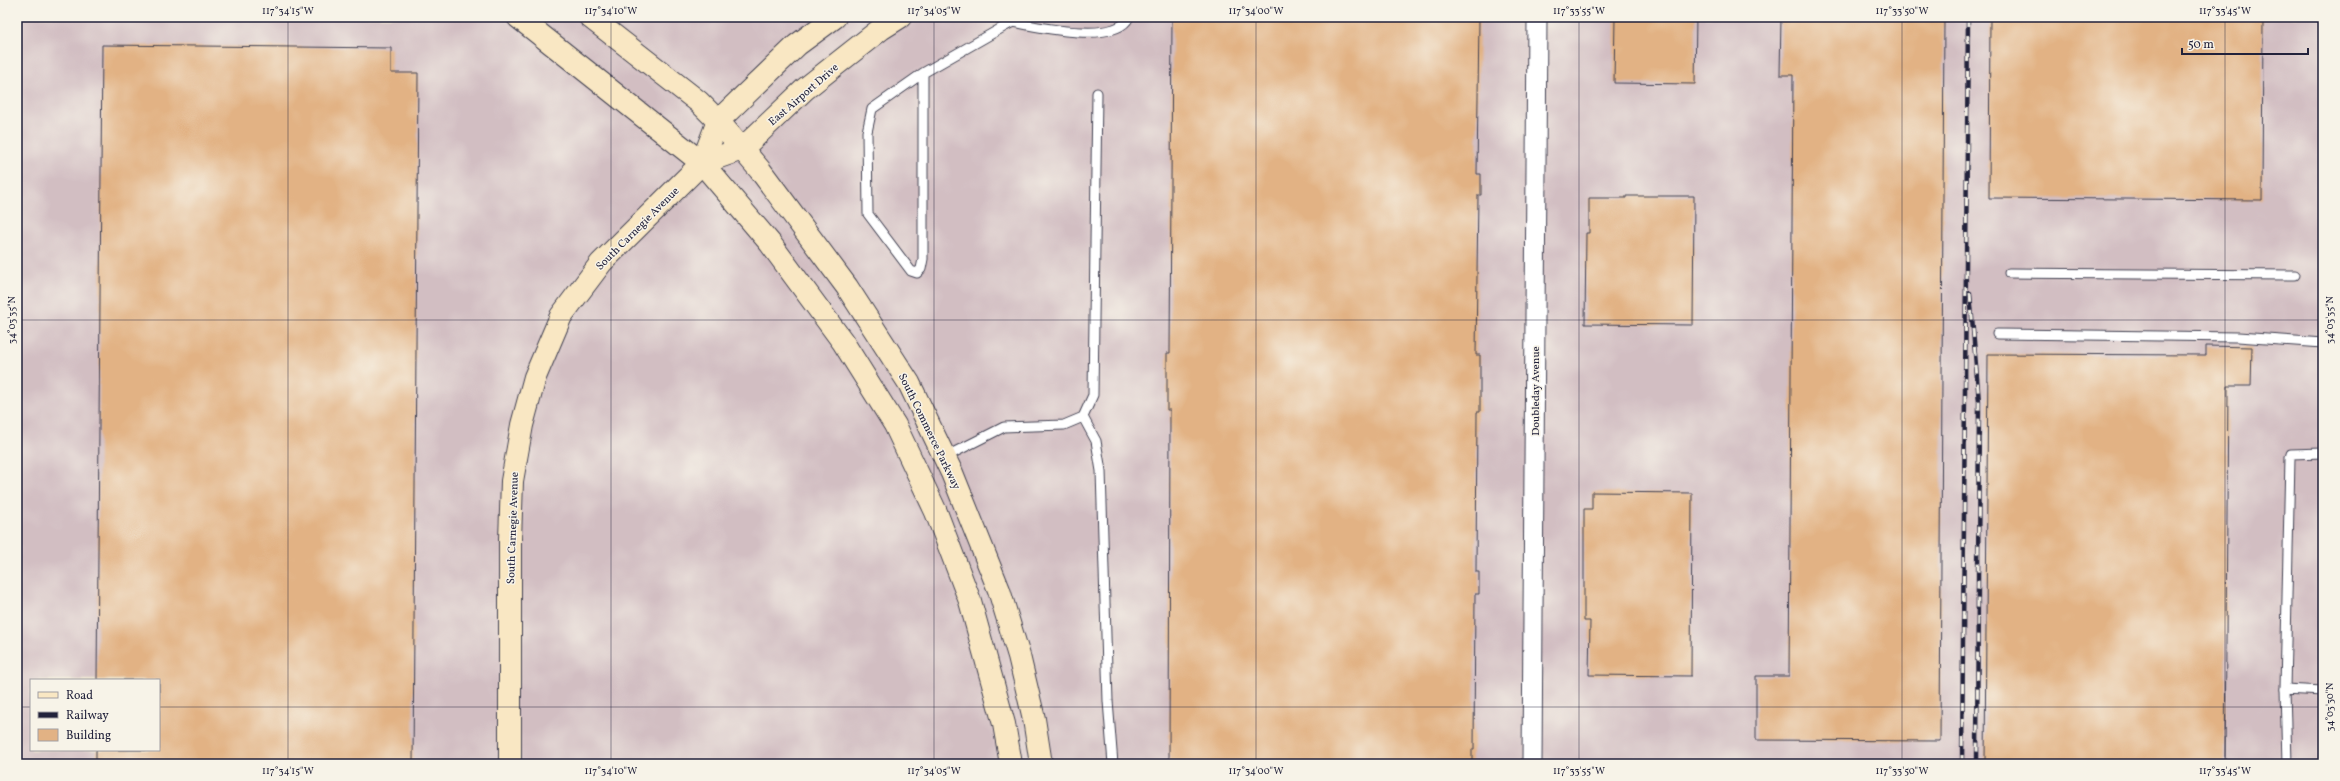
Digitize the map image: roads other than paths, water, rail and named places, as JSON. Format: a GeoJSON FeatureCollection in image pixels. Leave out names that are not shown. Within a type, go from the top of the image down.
{"type":"FeatureCollection","features":[{"type":"Feature","properties":{"kind":"main road"},"geometry":{"type":"LineString","coordinates":[[518,17],[702,163],[770,243],[843,342],[895,425],[936,512],[970,601],[1004,724],[1011,764]]}},
{"type":"Feature","properties":{"kind":"main road"},"geometry":{"type":"LineString","coordinates":[[590,17],[699,102],[718,121]]}},
{"type":"Feature","properties":{"kind":"main road"},"geometry":{"type":"LineString","coordinates":[[702,163],[718,121],[797,45],[835,17]]}},
{"type":"Feature","properties":{"kind":"main road","name":"East Airport Drive"},"geometry":{"type":"LineString","coordinates":[[702,163],[742,149],[805,89],[881,29],[900,17]]}},
{"type":"Feature","properties":{"kind":"main road","name":"South Commerce Parkway"},"geometry":{"type":"LineString","coordinates":[[718,121],[742,149],[847,287],[908,383],[944,457],[999,590],[1023,672],[1034,719],[1041,764]]}},
{"type":"Feature","properties":{"kind":"main road","name":"South Carnegie Avenue"},"geometry":{"type":"LineString","coordinates":[[510,764],[510,540],[512,481],[522,425],[535,377],[561,316],[579,289],[601,263],[702,163]]}},
{"type":"Feature","properties":{"kind":"street","name":"Doubleday Avenue"},"geometry":{"type":"LineString","coordinates":[[1532,764],[1537,17]]}},
{"type":"Feature","properties":{"kind":"lane"},"geometry":{"type":"LineString","coordinates":[[923,73],[923,259],[921,269],[917,273],[911,271],[868,214],[867,132],[872,109],[923,73],[1008,21],[1024,17]]}},
{"type":"Feature","properties":{"kind":"lane"},"geometry":{"type":"LineString","coordinates":[[1008,21],[1059,31],[1090,32],[1118,28],[1129,17]]}},
{"type":"Feature","properties":{"kind":"lane"},"geometry":{"type":"LineString","coordinates":[[944,457],[1004,427],[1064,425],[1083,417],[1093,395],[1097,93]]}},
{"type":"Feature","properties":{"kind":"lane"},"geometry":{"type":"LineString","coordinates":[[2009,273],[2294,275]]}},
{"type":"Feature","properties":{"kind":"lane"},"geometry":{"type":"LineString","coordinates":[[1997,334],[2238,337],[2323,343]]}},
{"type":"Feature","properties":{"kind":"lane"},"geometry":{"type":"LineString","coordinates":[[1083,417],[1096,441],[1101,471],[1108,701],[1112,764]]}},
{"type":"Feature","properties":{"kind":"lane"},"geometry":{"type":"LineString","coordinates":[[2287,764],[2285,689],[2290,458],[2291,454],[2323,453]]}},
{"type":"Feature","properties":{"kind":"lane"},"geometry":{"type":"LineString","coordinates":[[2285,689],[2323,691]]}},
{"type":"Feature","properties":{"kind":"railway"},"geometry":{"type":"LineString","coordinates":[[1962,764],[1968,17]]}},
{"type":"Feature","properties":{"kind":"railway"},"geometry":{"type":"LineString","coordinates":[[1970,293],[1979,402],[1977,764]]}}]}
